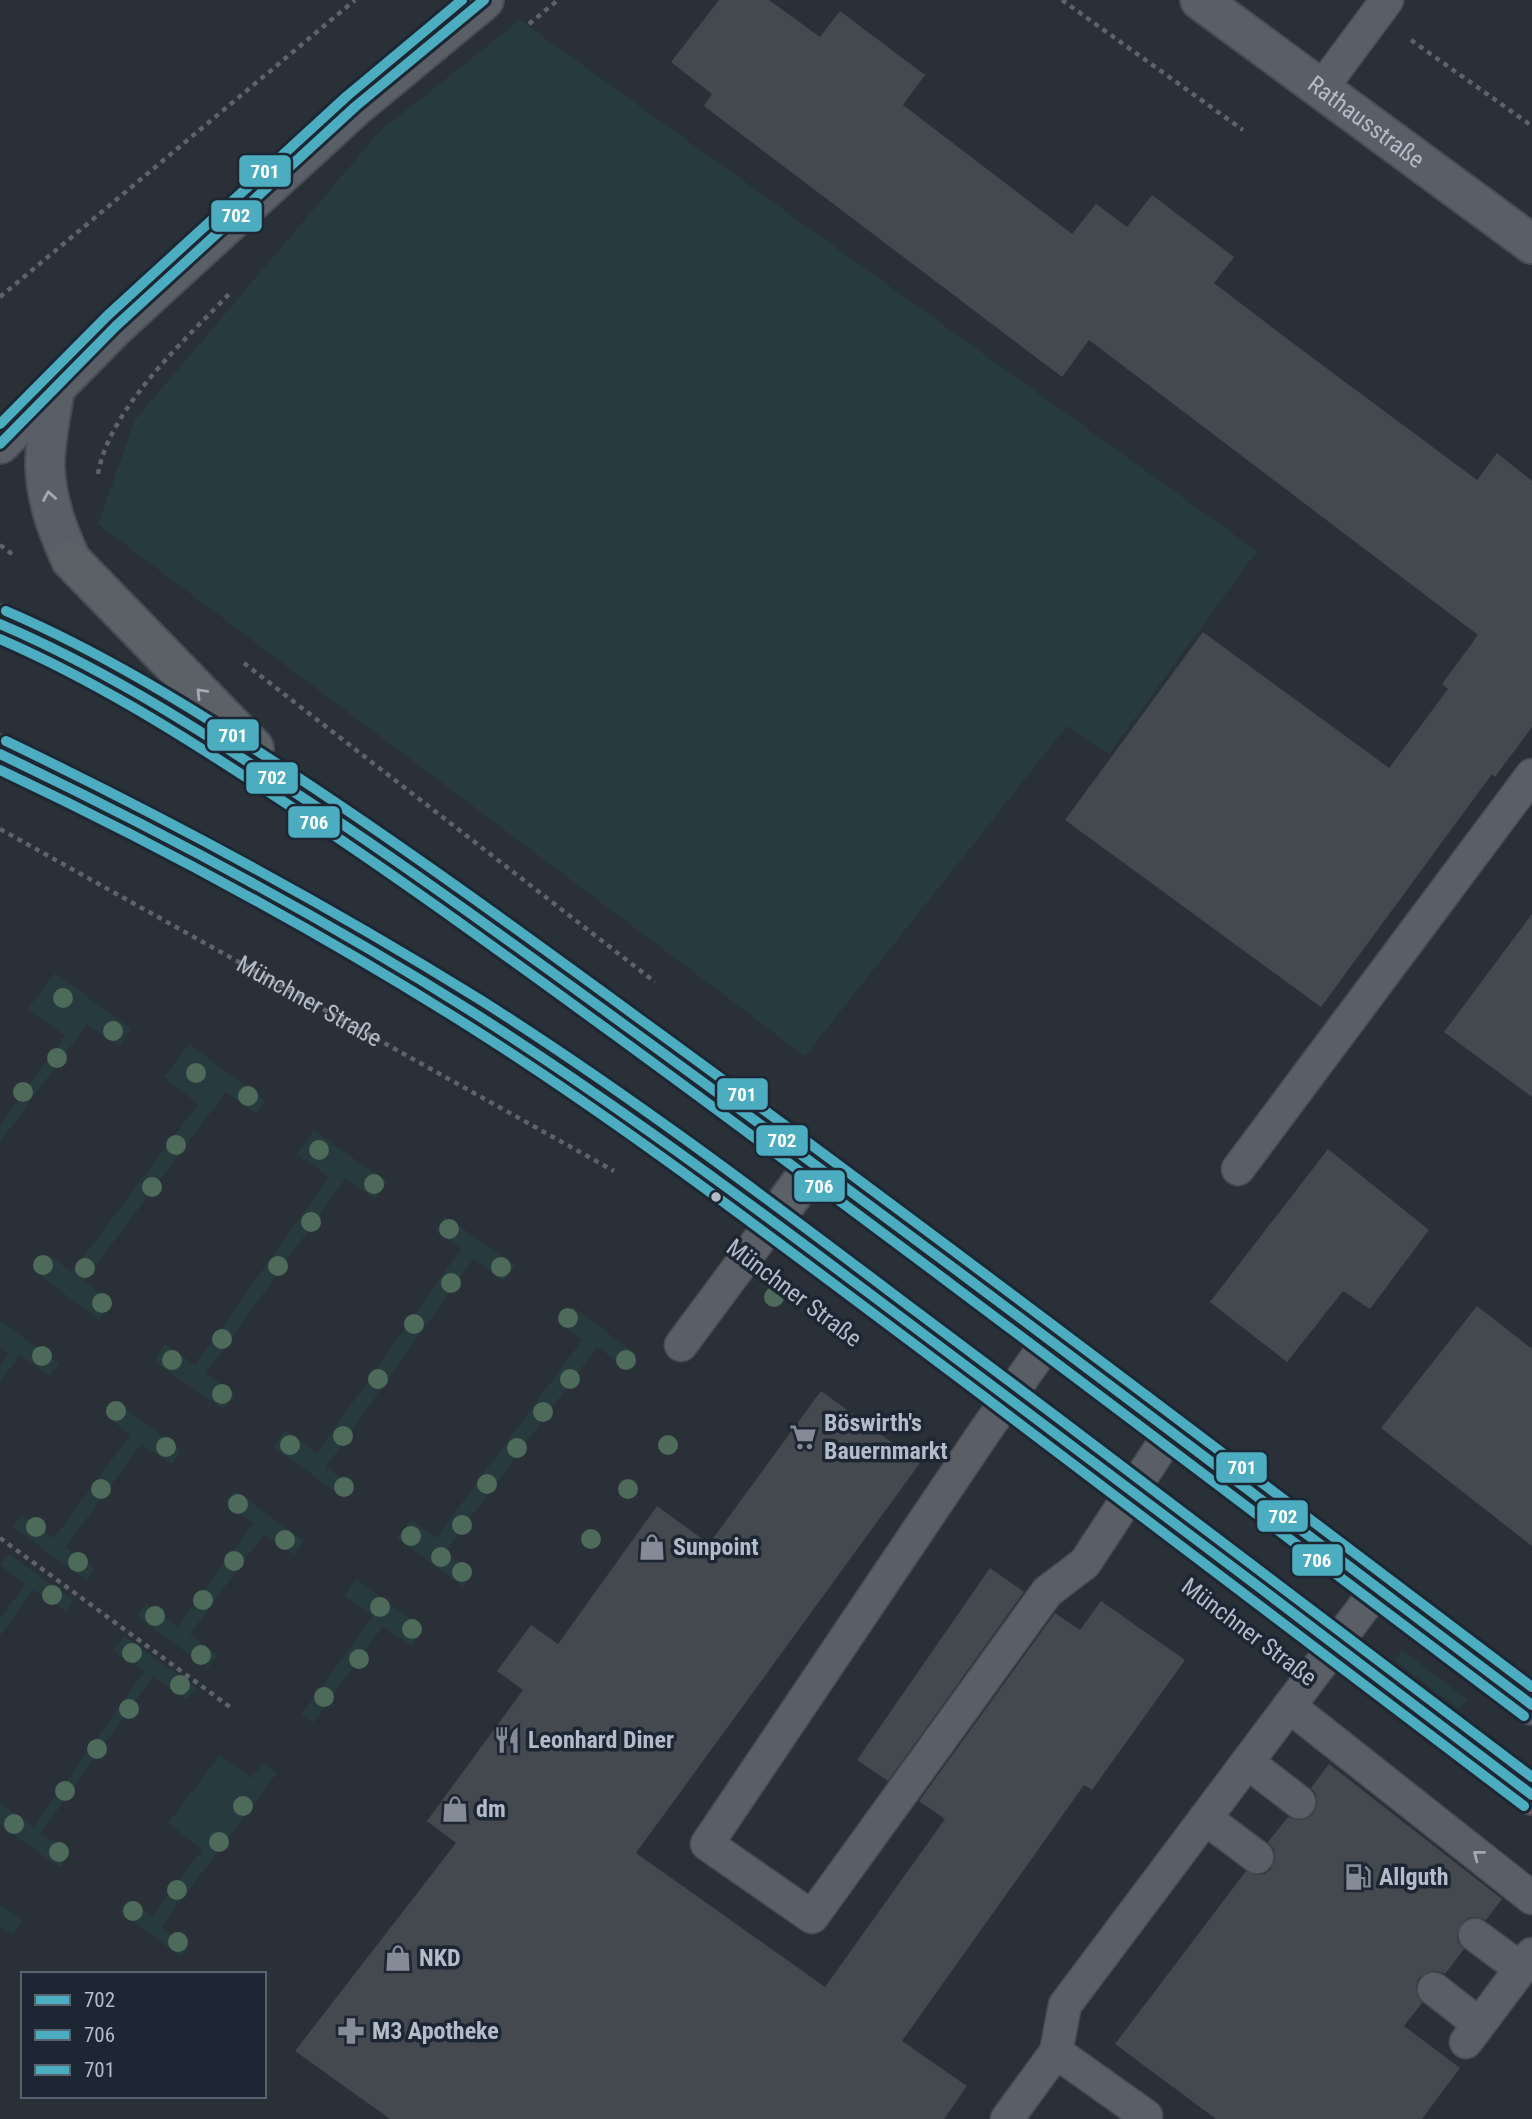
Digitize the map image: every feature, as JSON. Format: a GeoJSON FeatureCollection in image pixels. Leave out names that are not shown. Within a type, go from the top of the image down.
{"type":"FeatureCollection","features":[{"type":"Feature","properties":{"kind":"main road"},"geometry":{"type":"LineString","coordinates":[[71,560],[300,795]]}},
{"type":"Feature","properties":{"kind":"main road"},"geometry":{"type":"LineString","coordinates":[[0,624],[65,654],[150,699],[300,795],[463,907],[815,1164],[1532,1705]]}},
{"type":"Feature","properties":{"kind":"main road","name":"Münchner Straße"},"geometry":{"type":"LineString","coordinates":[[0,754],[74,788],[203,855],[372,950],[475,1013],[557,1068],[719,1180],[1532,1795]]}},
{"type":"Feature","properties":{"kind":"main road"},"geometry":{"type":"LineString","coordinates":[[773,1221],[815,1164]]}},
{"type":"Feature","properties":{"kind":"street"},"geometry":{"type":"LineString","coordinates":[[0,444],[116,326],[346,115],[484,0]]}},
{"type":"Feature","properties":{"kind":"street","name":"Rathausstraße"},"geometry":{"type":"LineString","coordinates":[[1200,0],[1532,244]]}},
{"type":"Feature","properties":{"kind":"street"},"geometry":{"type":"LineString","coordinates":[[55,389],[45,463],[47,494],[56,528],[71,560]]}},
{"type":"Feature","properties":{"kind":"lane"},"geometry":{"type":"LineString","coordinates":[[1321,89],[1382,7]]}},
{"type":"Feature","properties":{"kind":"lane"},"geometry":{"type":"LineString","coordinates":[[1238,1169],[1532,775]]}},
{"type":"Feature","properties":{"kind":"lane"},"geometry":{"type":"LineString","coordinates":[[681,1345],[773,1221]]}},
{"type":"Feature","properties":{"kind":"lane"},"geometry":{"type":"LineString","coordinates":[[1049,1340],[707,1844],[812,1917],[1047,1592],[1085,1563],[1171,1432]]}},
{"type":"Feature","properties":{"kind":"lane"},"geometry":{"type":"LineString","coordinates":[[1007,2119],[1056,2052],[1065,2005],[1378,1588]]}},
{"type":"Feature","properties":{"kind":"lane"},"geometry":{"type":"LineString","coordinates":[[1289,1706],[1532,1898]]}},
{"type":"Feature","properties":{"kind":"lane"},"geometry":{"type":"LineString","coordinates":[[1247,1762],[1299,1802]]}},
{"type":"Feature","properties":{"kind":"lane"},"geometry":{"type":"LineString","coordinates":[[1205,1818],[1257,1857]]}},
{"type":"Feature","properties":{"kind":"lane"},"geometry":{"type":"LineString","coordinates":[[1434,1989],[1472,2033],[1526,1961],[1475,1934]]}},
{"type":"Feature","properties":{"kind":"lane"},"geometry":{"type":"LineString","coordinates":[[1056,2052],[1146,2116],[1144,2119]]}},
{"type":"Feature","properties":{"kind":"path"},"geometry":{"type":"LineString","coordinates":[[0,297],[355,0]]}},
{"type":"Feature","properties":{"kind":"path"},"geometry":{"type":"LineString","coordinates":[[527,25],[558,0]]}},
{"type":"Feature","properties":{"kind":"path"},"geometry":{"type":"LineString","coordinates":[[1062,0],[1243,130]]}},
{"type":"Feature","properties":{"kind":"path"},"geometry":{"type":"LineString","coordinates":[[1382,7],[1532,126]]}},
{"type":"Feature","properties":{"kind":"path"},"geometry":{"type":"LineString","coordinates":[[97,482],[108,442],[129,405],[172,354],[236,286]]}},
{"type":"Feature","properties":{"kind":"path","name":"Münchner Straße"},"geometry":{"type":"LineString","coordinates":[[0,829],[622,1175]]}},
{"type":"Feature","properties":{"kind":"path"},"geometry":{"type":"LineString","coordinates":[[0,1538],[230,1707]]}},
{"type":"Feature","properties":{"kind":"green space"},"geometry":{"type":"Polygon","coordinates":[[[520,20],[1257,551],[1109,754],[1067,726],[805,1056],[98,524],[135,420],[380,131],[520,20]]]}},
{"type":"Feature","properties":{"kind":"green space"},"geometry":{"type":"Polygon","coordinates":[[[55,973],[131,1029],[119,1046],[87,1024],[0,1142],[0,1124],[65,1036],[28,1009],[55,973]]]}},
{"type":"Feature","properties":{"kind":"green space"},"geometry":{"type":"Polygon","coordinates":[[[189,1044],[266,1101],[257,1114],[226,1092],[84,1281],[112,1303],[99,1320],[34,1271],[47,1254],[72,1272],[198,1104],[164,1077],[189,1044]]]}},
{"type":"Feature","properties":{"kind":"green space"},"geometry":{"type":"Polygon","coordinates":[[[314,1131],[388,1182],[375,1199],[345,1179],[206,1374],[235,1394],[224,1410],[154,1361],[165,1344],[195,1365],[329,1177],[297,1154],[314,1131]]]}},
{"type":"Feature","properties":{"kind":"green space"},"geometry":{"type":"Polygon","coordinates":[[[445,1216],[515,1265],[504,1281],[473,1259],[326,1467],[350,1485],[342,1496],[273,1447],[285,1430],[317,1453],[461,1249],[435,1230],[445,1216]]]}},
{"type":"Feature","properties":{"kind":"green space"},"geometry":{"type":"Polygon","coordinates":[[[573,1307],[637,1355],[627,1368],[597,1347],[445,1552],[473,1573],[463,1587],[397,1538],[411,1520],[436,1538],[582,1340],[560,1324],[573,1307]]]}},
{"type":"Feature","properties":{"kind":"green space"},"geometry":{"type":"Polygon","coordinates":[[[0,1320],[59,1364],[50,1376],[20,1355],[0,1382],[0,1364],[8,1353],[0,1347],[0,1320]]]}},
{"type":"Feature","properties":{"kind":"green space"},"geometry":{"type":"Polygon","coordinates":[[[114,1400],[181,1450],[172,1464],[141,1444],[66,1547],[95,1569],[87,1581],[13,1527],[22,1515],[54,1538],[130,1435],[104,1414],[114,1400]]]}},
{"type":"Feature","properties":{"kind":"green space"},"geometry":{"type":"Polygon","coordinates":[[[234,1490],[304,1541],[294,1555],[264,1534],[190,1634],[218,1655],[208,1668],[137,1617],[146,1604],[178,1627],[253,1523],[225,1502],[234,1490]]]}},
{"type":"Feature","properties":{"kind":"green space"},"geometry":{"type":"Polygon","coordinates":[[[9,1554],[74,1600],[66,1611],[33,1590],[0,1636],[0,1616],[25,1584],[0,1565],[9,1554]]]}},
{"type":"Feature","properties":{"kind":"green space"},"geometry":{"type":"Polygon","coordinates":[[[356,1579],[424,1629],[411,1646],[383,1626],[313,1723],[301,1715],[373,1616],[344,1596],[356,1579]]]}},
{"type":"Feature","properties":{"kind":"green space"},"geometry":{"type":"Polygon","coordinates":[[[124,1636],[197,1688],[187,1700],[153,1676],[41,1833],[70,1853],[60,1868],[0,1825],[0,1803],[33,1827],[144,1672],[113,1650],[124,1636]]]}},
{"type":"Feature","properties":{"kind":"green space"},"geometry":{"type":"Polygon","coordinates":[[[1402,1650],[1468,1700],[1458,1709],[1395,1660],[1402,1650]]]}},
{"type":"Feature","properties":{"kind":"green space"},"geometry":{"type":"Polygon","coordinates":[[[220,1755],[251,1778],[263,1763],[277,1773],[161,1927],[188,1948],[181,1957],[120,1911],[128,1900],[152,1917],[202,1850],[168,1823],[220,1755]]]}},
{"type":"Feature","properties":{"kind":"green space"},"geometry":{"type":"Polygon","coordinates":[[[0,1904],[23,1921],[13,1935],[0,1926],[0,1904]]]}},
{"type":"Feature","properties":{"kind":"building"},"geometry":{"type":"Polygon","coordinates":[[[719,0],[769,0],[820,37],[840,11],[925,75],[903,105],[1072,234],[1096,204],[1127,227],[1152,195],[1234,257],[1214,283],[1290,341],[1477,480],[1497,453],[1532,481],[1532,727],[1495,777],[1492,774],[1321,1007],[1065,820],[1203,632],[1389,768],[1448,689],[1442,684],[1478,635],[1089,340],[1062,377],[704,106],[712,94],[671,62],[719,0]]]}},
{"type":"Feature","properties":{"kind":"building"},"geometry":{"type":"Polygon","coordinates":[[[1532,914],[1532,1097],[1444,1032],[1532,914]]]}},
{"type":"Feature","properties":{"kind":"building"},"geometry":{"type":"Polygon","coordinates":[[[1328,1149],[1429,1230],[1370,1309],[1343,1291],[1287,1362],[1210,1302],[1328,1149]]]}},
{"type":"Feature","properties":{"kind":"building"},"geometry":{"type":"Polygon","coordinates":[[[1477,1306],[1532,1349],[1532,1546],[1381,1428],[1477,1306]]]}},
{"type":"Feature","properties":{"kind":"building"},"geometry":{"type":"Polygon","coordinates":[[[821,1391],[920,1463],[636,1853],[825,1987],[945,1819],[919,1801],[1055,1613],[1080,1630],[1101,1601],[1185,1660],[1092,1790],[1084,1785],[902,2041],[967,2086],[944,2119],[390,2119],[295,2051],[456,1843],[427,1821],[523,1690],[497,1671],[531,1625],[558,1644],[657,1506],[709,1544],[821,1391]]]}},
{"type":"Feature","properties":{"kind":"building"},"geometry":{"type":"Polygon","coordinates":[[[990,1568],[1024,1592],[888,1781],[857,1760],[990,1568]]]}},
{"type":"Feature","properties":{"kind":"building"},"geometry":{"type":"Polygon","coordinates":[[[1329,1764],[1502,1899],[1486,1920],[1468,1918],[1461,1924],[1457,1934],[1458,1942],[1464,1949],[1445,1974],[1428,1972],[1419,1978],[1417,1995],[1422,2003],[1404,2026],[1460,2068],[1422,2119],[1216,2119],[1115,2044],[1246,1871],[1255,1875],[1265,1874],[1271,1869],[1275,1859],[1274,1849],[1268,1842],[1288,1817],[1297,1820],[1313,1814],[1317,1804],[1316,1794],[1311,1788],[1329,1764]]]}},
{"type":"Feature","properties":{"kind":"transit line","name":"701"},"geometry":{"type":"LineString","coordinates":[[0,424],[107,316],[347,96],[462,0]]}},
{"type":"Feature","properties":{"kind":"transit line","name":"702"},"geometry":{"type":"LineString","coordinates":[[0,444],[116,326],[356,106],[484,0]]}},
{"type":"Feature","properties":{"kind":"transit line","name":"701"},"geometry":{"type":"LineString","coordinates":[[6,611],[76,644],[177,701],[322,793],[458,887],[862,1183],[1532,1687]]}},
{"type":"Feature","properties":{"kind":"transit line","name":"702"},"geometry":{"type":"LineString","coordinates":[[0,624],[71,657],[172,714],[316,807],[450,899],[854,1194],[1532,1705]]}},
{"type":"Feature","properties":{"kind":"transit line","name":"706"},"geometry":{"type":"LineString","coordinates":[[0,639],[68,671],[166,727],[229,766],[440,908],[843,1203],[1524,1716]]}},
{"type":"Feature","properties":{"kind":"transit line","name":"701"},"geometry":{"type":"LineString","coordinates":[[6,741],[187,832],[305,896],[479,999],[591,1073],[810,1231],[1532,1777]]}},
{"type":"Feature","properties":{"kind":"transit line","name":"702"},"geometry":{"type":"LineString","coordinates":[[0,754],[182,845],[300,909],[474,1013],[589,1089],[812,1251],[1532,1795]]}},
{"type":"Feature","properties":{"kind":"transit line","name":"706"},"geometry":{"type":"LineString","coordinates":[[0,770],[177,858],[293,921],[408,988],[578,1098],[800,1259],[1524,1806]]}},
{"type":"Feature","properties":{"kind":"place","name":"Böswirth's Bauernmarkt"},"geometry":{"type":"Point","coordinates":[803,1437]}},
{"type":"Feature","properties":{"kind":"place","name":"Sunpoint"},"geometry":{"type":"Point","coordinates":[652,1547]}},
{"type":"Feature","properties":{"kind":"place","name":"Leonhard Diner"},"geometry":{"type":"Point","coordinates":[507,1740]}},
{"type":"Feature","properties":{"kind":"place","name":"dm"},"geometry":{"type":"Point","coordinates":[455,1809]}},
{"type":"Feature","properties":{"kind":"place","name":"Allguth"},"geometry":{"type":"Point","coordinates":[1358,1877]}},
{"type":"Feature","properties":{"kind":"place","name":"NKD"},"geometry":{"type":"Point","coordinates":[398,1958]}},
{"type":"Feature","properties":{"kind":"place","name":"M3 Apotheke"},"geometry":{"type":"Point","coordinates":[351,2031]}}]}
